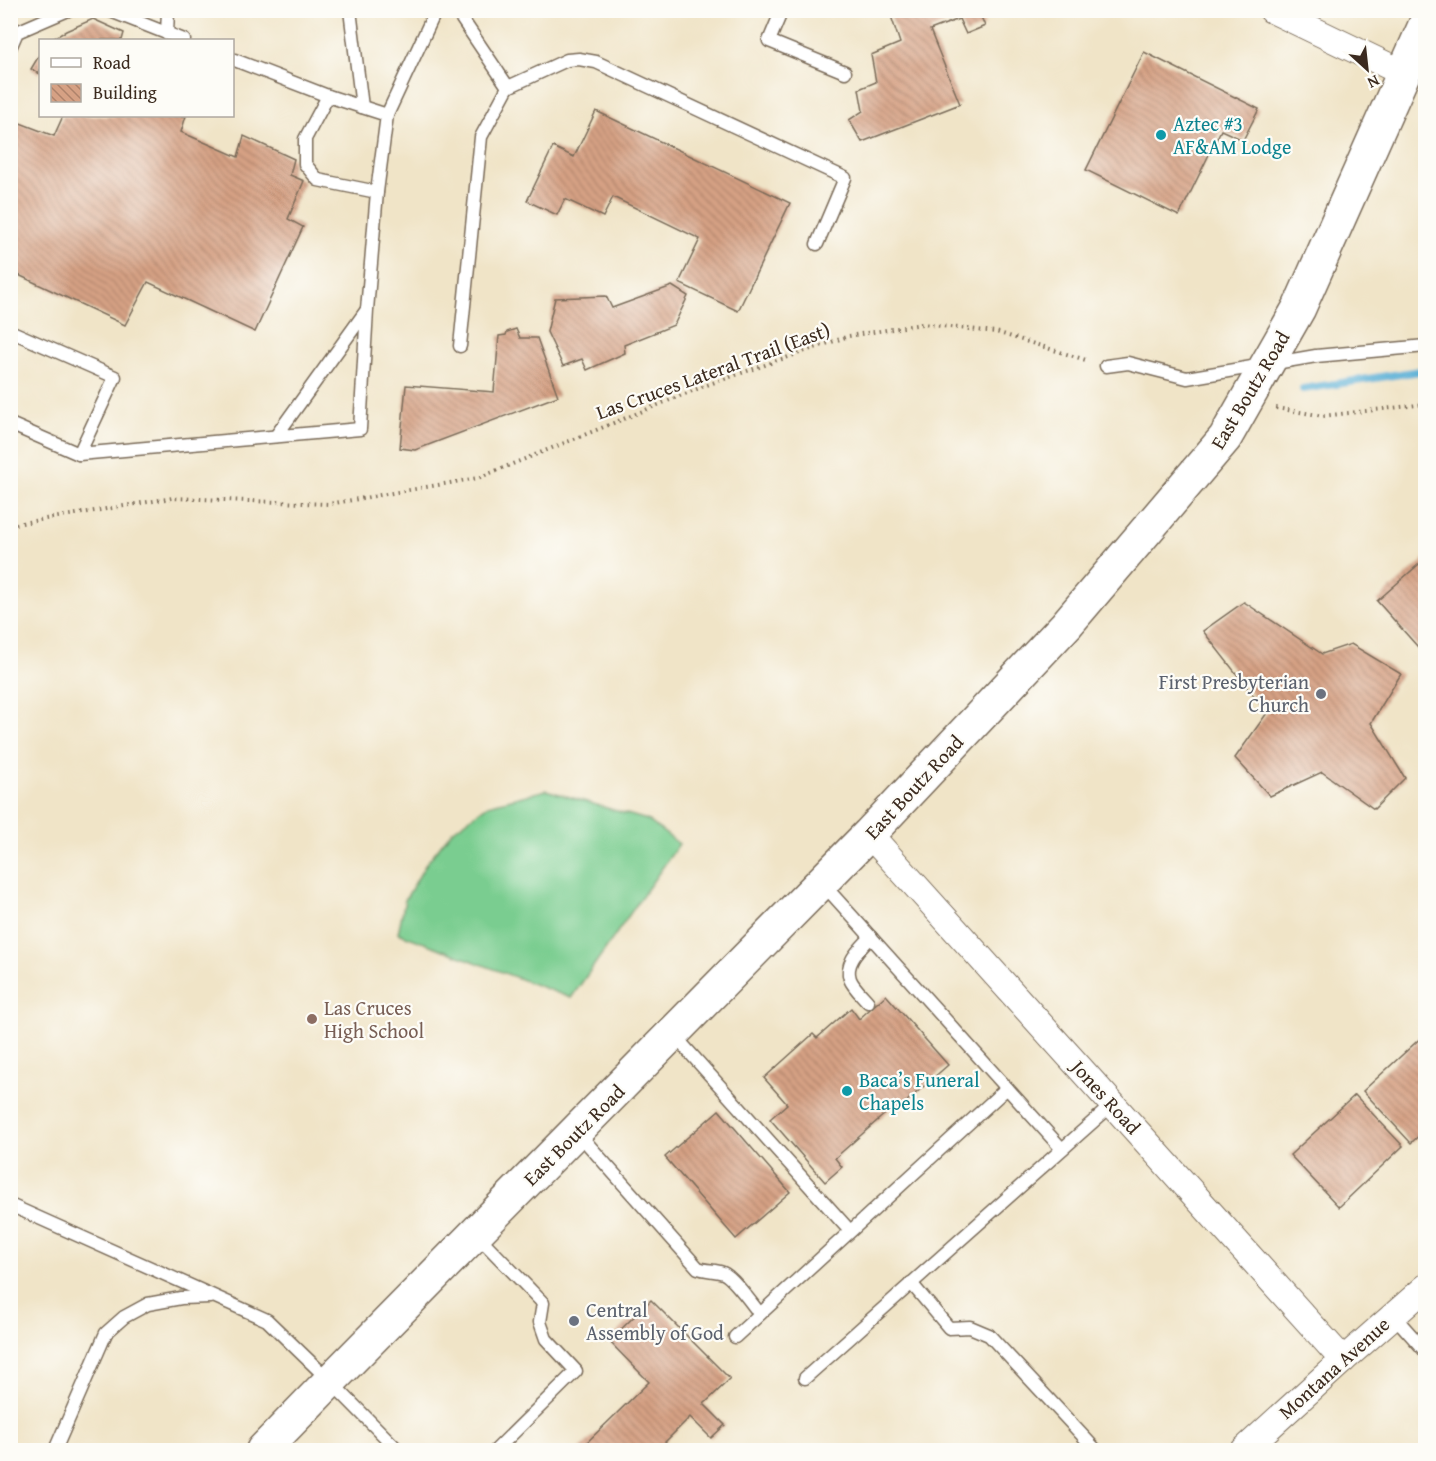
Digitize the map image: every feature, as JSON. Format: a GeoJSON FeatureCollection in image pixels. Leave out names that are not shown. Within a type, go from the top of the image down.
{"type":"FeatureCollection","features":[{"type":"Feature","properties":{"kind":"main road","name":"East Boutz Road"},"geometry":{"type":"LineString","coordinates":[[263,1450],[870,834],[1066,625],[1225,438],[1299,308],[1425,23]]}},
{"type":"Feature","properties":{"kind":"street"},"geometry":{"type":"LineString","coordinates":[[1272,10],[1403,73]]}},
{"type":"Feature","properties":{"kind":"street","name":"Jones Road"},"geometry":{"type":"LineString","coordinates":[[870,834],[1343,1360]]}},
{"type":"Feature","properties":{"kind":"street","name":"Montana Avenue"},"geometry":{"type":"LineString","coordinates":[[1250,1448],[1425,1287]]}},
{"type":"Feature","properties":{"kind":"lane"},"geometry":{"type":"LineString","coordinates":[[10,48],[17,32],[68,10]]}},
{"type":"Feature","properties":{"kind":"lane"},"geometry":{"type":"LineString","coordinates":[[108,10],[181,39]]}},
{"type":"Feature","properties":{"kind":"lane"},"geometry":{"type":"LineString","coordinates":[[167,34],[168,10]]}},
{"type":"Feature","properties":{"kind":"lane"},"geometry":{"type":"LineString","coordinates":[[350,10],[362,107]]}},
{"type":"Feature","properties":{"kind":"lane"},"geometry":{"type":"LineString","coordinates":[[10,424],[79,454],[360,429],[377,192],[387,115],[436,10]]}},
{"type":"Feature","properties":{"kind":"lane"},"geometry":{"type":"LineString","coordinates":[[456,10],[508,87]]}},
{"type":"Feature","properties":{"kind":"lane"},"geometry":{"type":"LineString","coordinates":[[782,10],[769,41],[844,72]]}},
{"type":"Feature","properties":{"kind":"lane"},"geometry":{"type":"LineString","coordinates":[[460,346],[482,137],[508,87],[567,60],[579,59],[596,62],[845,178],[817,244]]}},
{"type":"Feature","properties":{"kind":"lane"},"geometry":{"type":"LineString","coordinates":[[234,60],[328,96],[387,115]]}},
{"type":"Feature","properties":{"kind":"lane"},"geometry":{"type":"LineString","coordinates":[[328,96],[305,139],[305,164],[318,180],[377,192]]}},
{"type":"Feature","properties":{"kind":"lane"},"geometry":{"type":"LineString","coordinates":[[276,436],[367,310]]}},
{"type":"Feature","properties":{"kind":"lane"},"geometry":{"type":"LineString","coordinates":[[10,332],[115,377],[79,454]]}},
{"type":"Feature","properties":{"kind":"lane"},"geometry":{"type":"LineString","coordinates":[[1106,366],[1128,363],[1187,378],[1316,356],[1425,346]]}},
{"type":"Feature","properties":{"kind":"lane"},"geometry":{"type":"LineString","coordinates":[[822,883],[1062,1149]]}},
{"type":"Feature","properties":{"kind":"lane"},"geometry":{"type":"LineString","coordinates":[[868,1002],[850,980],[848,967],[871,937]]}},
{"type":"Feature","properties":{"kind":"lane"},"geometry":{"type":"LineString","coordinates":[[673,1034],[850,1232]]}},
{"type":"Feature","properties":{"kind":"lane"},"geometry":{"type":"LineString","coordinates":[[735,1337],[1007,1088]]}},
{"type":"Feature","properties":{"kind":"lane"},"geometry":{"type":"LineString","coordinates":[[805,1378],[1113,1104]]}},
{"type":"Feature","properties":{"kind":"lane"},"geometry":{"type":"LineString","coordinates":[[577,1132],[698,1268],[723,1273],[731,1279],[760,1314]]}},
{"type":"Feature","properties":{"kind":"lane"},"geometry":{"type":"LineString","coordinates":[[10,1205],[267,1320],[398,1450]]}},
{"type":"Feature","properties":{"kind":"lane"},"geometry":{"type":"LineString","coordinates":[[476,1234],[543,1303],[540,1322],[546,1339],[576,1371],[496,1450]]}},
{"type":"Feature","properties":{"kind":"lane"},"geometry":{"type":"LineString","coordinates":[[911,1283],[949,1328],[970,1327],[988,1335],[1096,1450]]}},
{"type":"Feature","properties":{"kind":"lane"},"geometry":{"type":"LineString","coordinates":[[55,1450],[106,1333],[124,1317],[148,1304],[182,1298],[215,1296]]}},
{"type":"Feature","properties":{"kind":"lane"},"geometry":{"type":"LineString","coordinates":[[1393,1315],[1425,1352]]}},
{"type":"Feature","properties":{"kind":"path","name":"Las Cruces Lateral Trail (East)"},"geometry":{"type":"LineString","coordinates":[[10,525],[172,498],[329,504],[478,478],[707,385],[849,336],[922,324],[996,332],[1106,366]]}},
{"type":"Feature","properties":{"kind":"path"},"geometry":{"type":"LineString","coordinates":[[1245,403],[1323,416],[1425,404]]}},
{"type":"Feature","properties":{"kind":"green space"},"geometry":{"type":"Polygon","coordinates":[[[546,790],[647,820],[679,844],[571,998],[398,933],[405,900],[426,864],[451,832],[488,805],[546,790]]]}},
{"type":"Feature","properties":{"kind":"building"},"geometry":{"type":"Polygon","coordinates":[[[889,10],[978,10],[985,26],[966,34],[959,19],[930,30],[960,104],[862,142],[849,120],[863,111],[859,89],[876,82],[871,55],[900,43],[889,10]]]}},
{"type":"Feature","properties":{"kind":"building"},"geometry":{"type":"Polygon","coordinates":[[[93,19],[124,33],[122,39],[53,39],[93,19]]]}},
{"type":"Feature","properties":{"kind":"building","name":"Aztec #3 AF&AM Lodge"},"geometry":{"type":"Polygon","coordinates":[[[1144,52],[1259,109],[1243,140],[1221,130],[1179,216],[1086,170],[1144,52]]]}},
{"type":"Feature","properties":{"kind":"building"},"geometry":{"type":"Polygon","coordinates":[[[39,56],[39,73],[31,69],[39,56]]]}},
{"type":"Feature","properties":{"kind":"building"},"geometry":{"type":"Polygon","coordinates":[[[596,111],[790,203],[738,311],[679,283],[700,239],[613,197],[603,217],[565,199],[557,215],[527,201],[553,147],[574,157],[596,111]]]}},
{"type":"Feature","properties":{"kind":"building"},"geometry":{"type":"Polygon","coordinates":[[[63,117],[186,117],[181,132],[238,157],[244,136],[294,159],[290,175],[304,181],[288,219],[303,227],[255,332],[148,282],[125,325],[10,271],[10,119],[54,136],[63,117]]]}},
{"type":"Feature","properties":{"kind":"building"},"geometry":{"type":"Polygon","coordinates":[[[672,286],[688,296],[674,325],[624,345],[625,353],[587,370],[582,359],[563,366],[547,332],[555,298],[606,296],[612,308],[672,286]]]}},
{"type":"Feature","properties":{"kind":"building"},"geometry":{"type":"Polygon","coordinates":[[[516,329],[520,338],[537,338],[558,396],[415,450],[400,448],[406,385],[494,392],[499,336],[516,329]]]}},
{"type":"Feature","properties":{"kind":"building"},"geometry":{"type":"Polygon","coordinates":[[[1426,558],[1426,656],[1377,601],[1426,558]]]}},
{"type":"Feature","properties":{"kind":"building","name":"First Presbyterian Church"},"geometry":{"type":"Polygon","coordinates":[[[1244,602],[1322,654],[1351,644],[1401,674],[1371,723],[1405,778],[1374,809],[1322,772],[1270,796],[1235,758],[1267,713],[1203,631],[1244,602]]]}},
{"type":"Feature","properties":{"kind":"building","name":"Baca’s Funeral Chapels"},"geometry":{"type":"Polygon","coordinates":[[[886,995],[948,1065],[898,1109],[895,1105],[835,1158],[842,1167],[825,1182],[770,1119],[787,1104],[764,1078],[813,1034],[817,1038],[851,1008],[859,1019],[886,995]]]}},
{"type":"Feature","properties":{"kind":"building"},"geometry":{"type":"Polygon","coordinates":[[[1426,1033],[1426,1129],[1411,1143],[1363,1091],[1426,1033]]]}},
{"type":"Feature","properties":{"kind":"building"},"geometry":{"type":"Polygon","coordinates":[[[1355,1095],[1403,1146],[1339,1207],[1290,1155],[1355,1095]]]}},
{"type":"Feature","properties":{"kind":"building"},"geometry":{"type":"Polygon","coordinates":[[[719,1110],[790,1192],[736,1239],[665,1157],[719,1110]]]}},
{"type":"Feature","properties":{"kind":"building"},"geometry":{"type":"Polygon","coordinates":[[[651,1300],[730,1379],[704,1404],[725,1425],[711,1438],[690,1417],[657,1450],[579,1450],[649,1382],[609,1341],[651,1300]]]}},
{"type":"Feature","properties":{"kind":"waterway"},"geometry":{"type":"LineString","coordinates":[[1303,389],[1426,370]]}},
{"type":"Feature","properties":{"kind":"place","name":"Aztec #3 AF&AM Lodge"},"geometry":{"type":"Point","coordinates":[1161,135]}},
{"type":"Feature","properties":{"kind":"place","name":"First Presbyterian Church"},"geometry":{"type":"Point","coordinates":[1321,694]}},
{"type":"Feature","properties":{"kind":"place","name":"Las Cruces High School"},"geometry":{"type":"Point","coordinates":[312,1019]}},
{"type":"Feature","properties":{"kind":"place","name":"Baca’s Funeral Chapels"},"geometry":{"type":"Point","coordinates":[847,1091]}},
{"type":"Feature","properties":{"kind":"place","name":"Central Assembly of God"},"geometry":{"type":"Point","coordinates":[574,1321]}}]}
